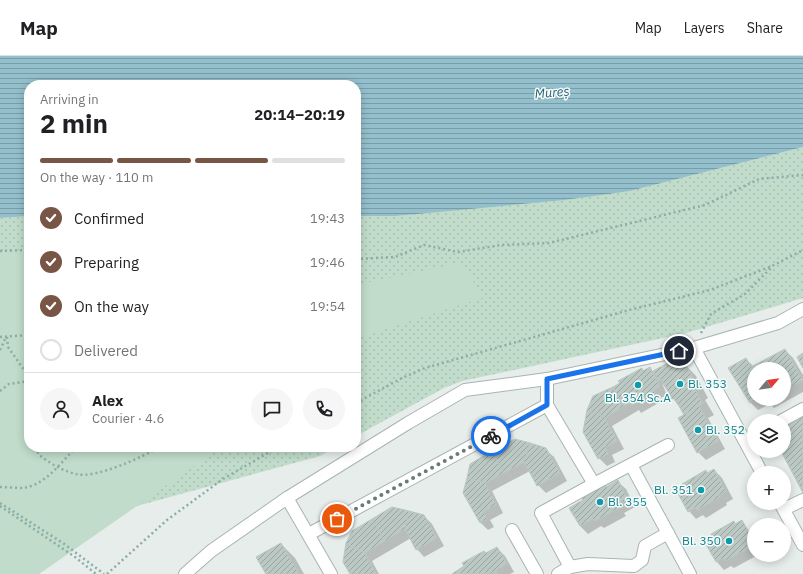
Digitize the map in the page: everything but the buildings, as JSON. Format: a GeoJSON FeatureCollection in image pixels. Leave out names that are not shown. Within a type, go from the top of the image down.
{"type":"FeatureCollection","features":[{"type":"Feature","properties":{"kind":"street"},"geometry":{"type":"LineString","coordinates":[[361,452],[408,422],[464,390],[547,379],[694,348],[778,323],[803,309]]}},
{"type":"Feature","properties":{"kind":"street"},"geometry":{"type":"LineString","coordinates":[[694,348],[747,437]]}},
{"type":"Feature","properties":{"kind":"street"},"geometry":{"type":"LineString","coordinates":[[547,379],[547,405],[594,484]]}},
{"type":"Feature","properties":{"kind":"street"},"geometry":{"type":"LineString","coordinates":[[309,534],[547,405]]}},
{"type":"Feature","properties":{"kind":"street"},"geometry":{"type":"LineString","coordinates":[[791,416],[803,409]]}},
{"type":"Feature","properties":{"kind":"street"},"geometry":{"type":"LineString","coordinates":[[570,567],[541,513],[668,445]]}},
{"type":"Feature","properties":{"kind":"street"},"geometry":{"type":"LineString","coordinates":[[185,574],[211,551],[287,498],[360,452]]}},
{"type":"Feature","properties":{"kind":"street"},"geometry":{"type":"LineString","coordinates":[[631,465],[690,574]]}},
{"type":"Feature","properties":{"kind":"street"},"geometry":{"type":"LineString","coordinates":[[287,498],[331,574]]}},
{"type":"Feature","properties":{"kind":"street"},"geometry":{"type":"LineString","coordinates":[[791,503],[803,500]]}},
{"type":"Feature","properties":{"kind":"street"},"geometry":{"type":"LineString","coordinates":[[784,510],[803,545]]}},
{"type":"Feature","properties":{"kind":"street"},"geometry":{"type":"LineString","coordinates":[[512,530],[537,574]]}},
{"type":"Feature","properties":{"kind":"street"},"geometry":{"type":"LineString","coordinates":[[558,574],[570,567],[588,564],[634,566],[642,560],[645,546],[668,533]]}},
{"type":"Feature","properties":{"kind":"path"},"geometry":{"type":"LineString","coordinates":[[361,259],[395,257],[424,245],[458,252],[501,245],[549,243],[705,204],[759,179],[803,174]]}},
{"type":"Feature","properties":{"kind":"path"},"geometry":{"type":"LineString","coordinates":[[0,251],[24,250]]}},
{"type":"Feature","properties":{"kind":"path"},"geometry":{"type":"LineString","coordinates":[[361,400],[402,378],[426,368],[630,310],[710,290],[772,266],[803,250]]}},
{"type":"Feature","properties":{"kind":"path"},"geometry":{"type":"LineString","coordinates":[[694,348],[711,314],[745,294],[772,266]]}},
{"type":"Feature","properties":{"kind":"path"},"geometry":{"type":"LineString","coordinates":[[0,337],[24,335]]}},
{"type":"Feature","properties":{"kind":"path"},"geometry":{"type":"LineString","coordinates":[[0,350],[7,337]]}},
{"type":"Feature","properties":{"kind":"path"},"geometry":{"type":"LineString","coordinates":[[7,337],[8,347],[24,370]]}},
{"type":"Feature","properties":{"kind":"path"},"geometry":{"type":"LineString","coordinates":[[0,391],[9,384],[24,381]]}},
{"type":"Feature","properties":{"kind":"path"},"geometry":{"type":"LineString","coordinates":[[38,452],[38,454],[58,467],[76,474],[92,474],[150,452]]}},
{"type":"Feature","properties":{"kind":"path"},"geometry":{"type":"LineString","coordinates":[[0,487],[24,488],[37,483],[58,467],[72,452]]}},
{"type":"Feature","properties":{"kind":"path"},"geometry":{"type":"LineString","coordinates":[[0,503],[62,543],[106,574],[168,520],[223,480],[270,452]]}},
{"type":"Feature","properties":{"kind":"path"},"geometry":{"type":"LineString","coordinates":[[0,506],[70,553],[96,574]]}},
{"type":"Feature","properties":{"kind":"green space"},"geometry":{"type":"Polygon","coordinates":[[[803,147],[803,298],[686,333],[462,381],[444,388],[361,433],[361,216],[396,216],[630,191],[803,147]]]}},
{"type":"Feature","properties":{"kind":"green space"},"geometry":{"type":"Polygon","coordinates":[[[24,216],[24,452],[327,452],[320,456],[5,542],[0,547],[0,218],[24,216]]]}},
{"type":"Feature","properties":{"kind":"green space"},"geometry":{"type":"Polygon","coordinates":[[[24,251],[24,452],[215,452],[39,574],[0,574],[0,252],[24,251]]]}},
{"type":"Feature","properties":{"kind":"green space"},"geometry":{"type":"Polygon","coordinates":[[[460,263],[485,297],[361,337],[361,284],[460,263]]]}},
{"type":"Feature","properties":{"kind":"water","name":"Mureș"},"geometry":{"type":"Polygon","coordinates":[[[0,56],[803,56],[803,147],[630,191],[564,200],[396,216],[361,216],[361,80],[24,80],[24,216],[0,218],[0,56]]]}},
{"type":"Feature","properties":{"kind":"way so far"},"geometry":{"type":"LineString","coordinates":[[337,519],[491,436]]}},
{"type":"Feature","properties":{"kind":"place","name":"Bl. 353"},"geometry":{"type":"Point","coordinates":[680,384]}},
{"type":"Feature","properties":{"kind":"place","name":"Bl. 354 Sc.A"},"geometry":{"type":"Point","coordinates":[638,385]}},
{"type":"Feature","properties":{"kind":"place","name":"Bl. 352"},"geometry":{"type":"Point","coordinates":[698,430]}},
{"type":"Feature","properties":{"kind":"place","name":"Bl. 351"},"geometry":{"type":"Point","coordinates":[701,490]}},
{"type":"Feature","properties":{"kind":"place","name":"Bl. 355"},"geometry":{"type":"Point","coordinates":[600,502]}},
{"type":"Feature","properties":{"kind":"place","name":"Bl. 350"},"geometry":{"type":"Point","coordinates":[729,541]}},
{"type":"Feature","properties":{"kind":"route"},"geometry":{"type":"LineString","coordinates":[[491,436],[547,405],[547,379],[679,351]]}}]}
